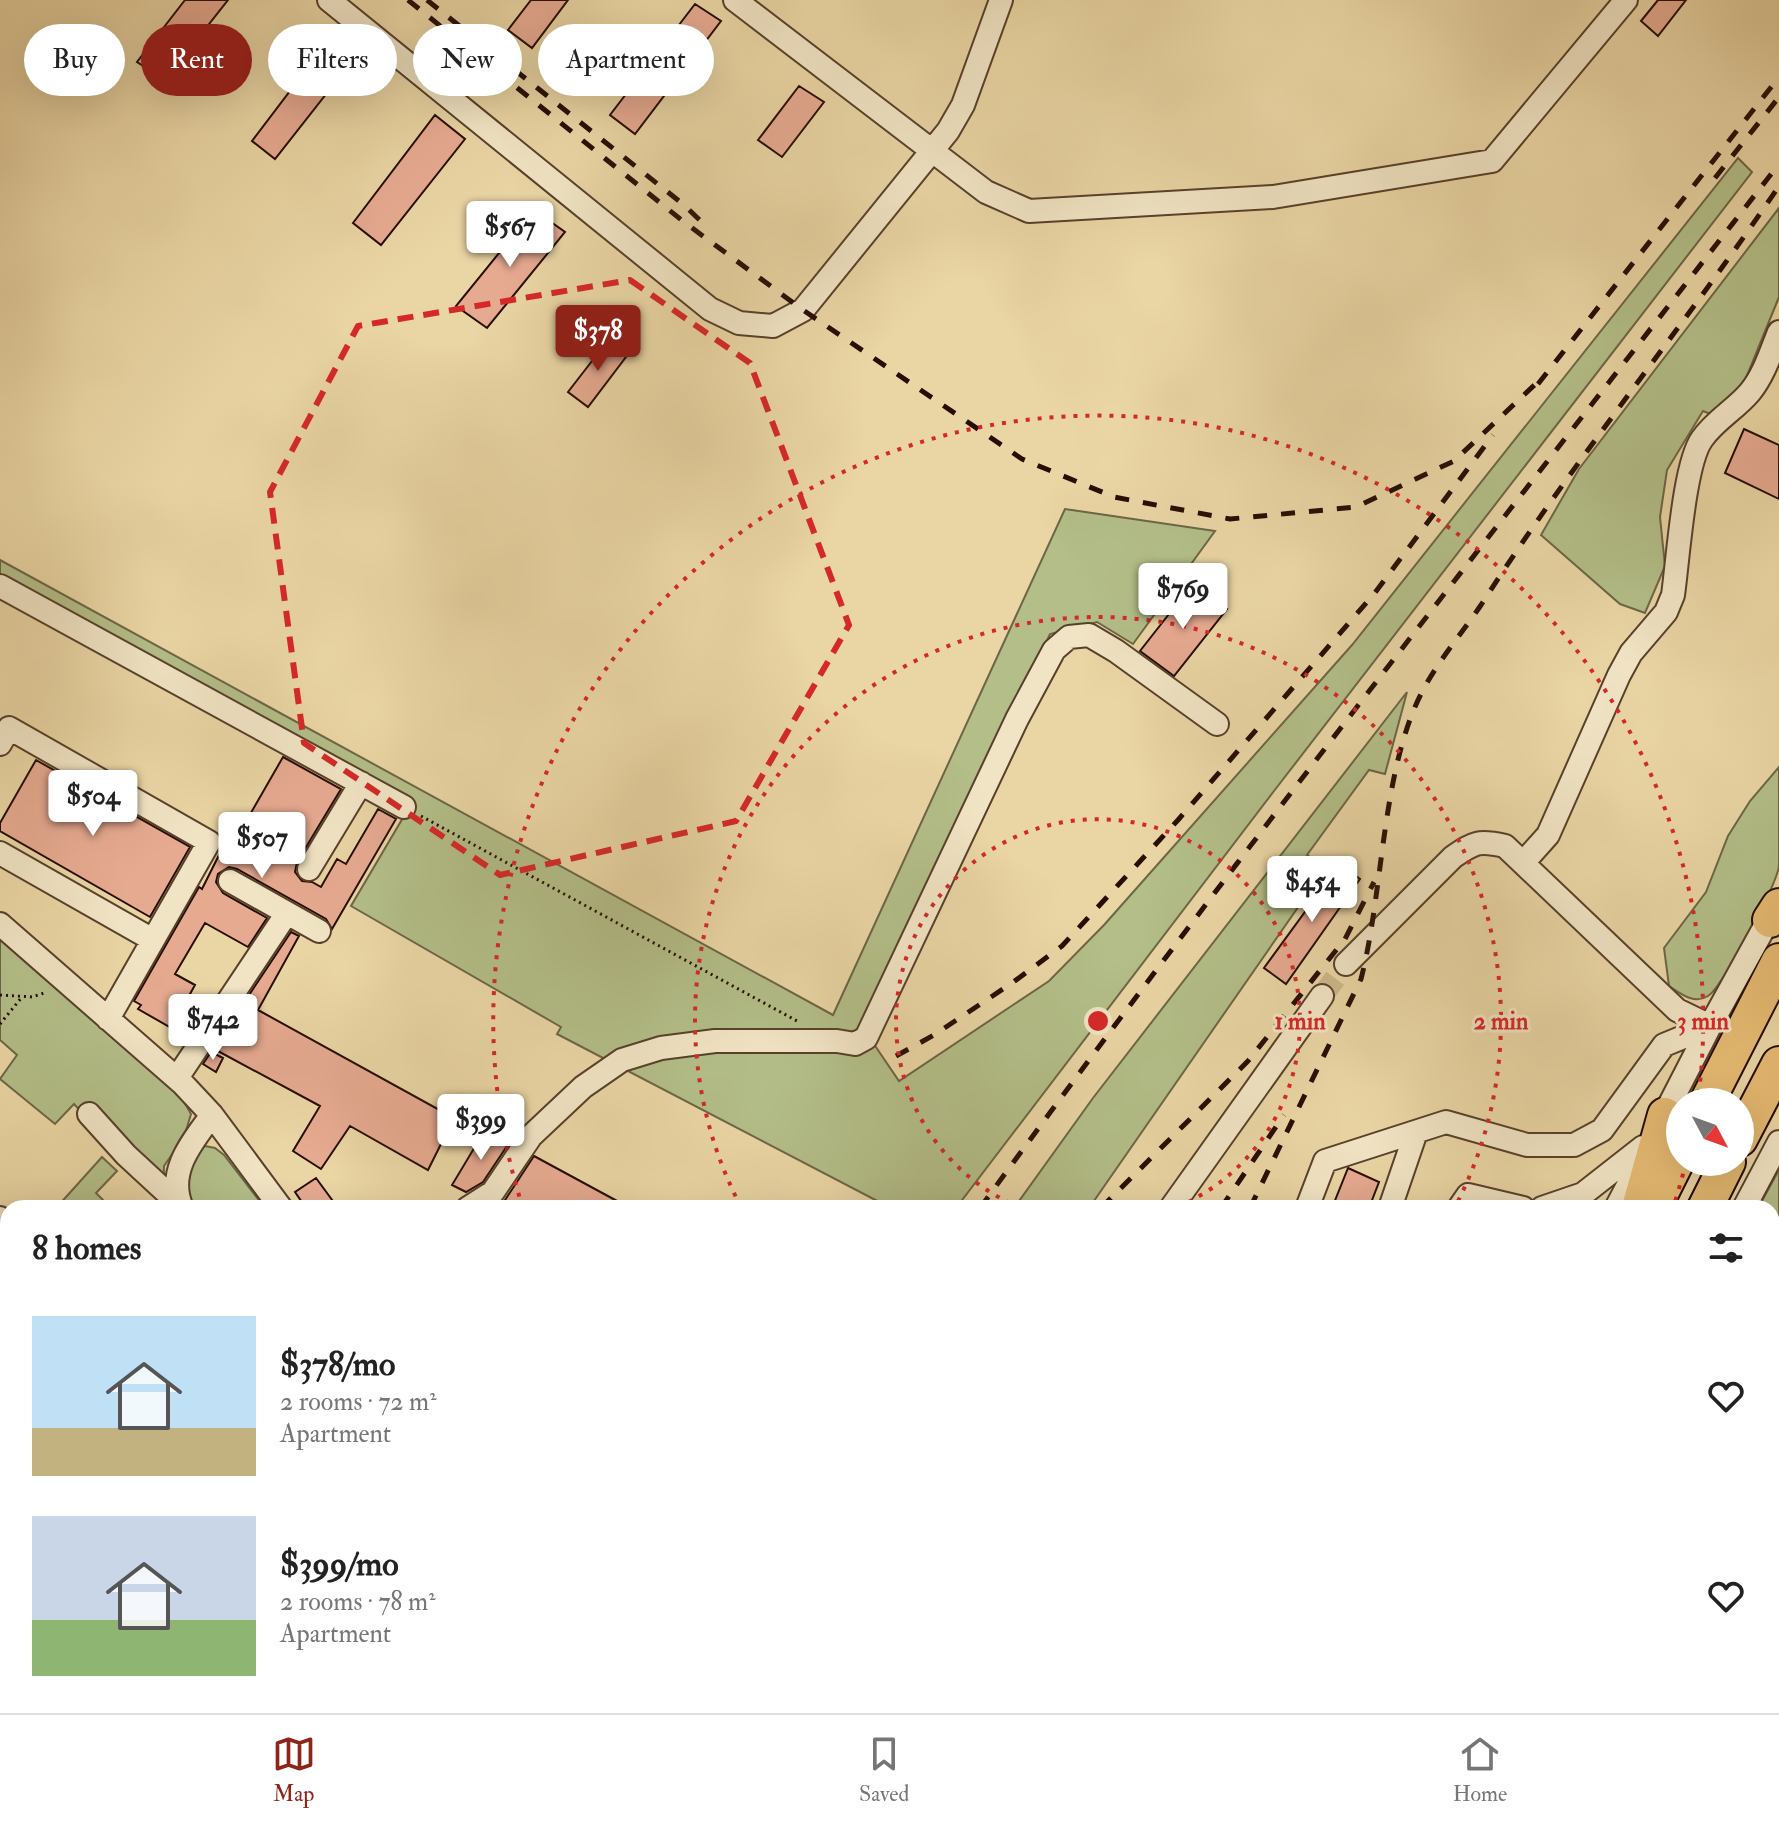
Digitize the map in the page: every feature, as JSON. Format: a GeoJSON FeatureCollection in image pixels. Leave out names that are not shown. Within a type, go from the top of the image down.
{"type":"FeatureCollection","features":[{"type":"Feature","properties":{"kind":"highway"},"geometry":{"type":"LineString","coordinates":[[1714,1088],[1779,961]]}},
{"type":"Feature","properties":{"kind":"highway"},"geometry":{"type":"LineString","coordinates":[[1754,1113],[1774,1077]]}},
{"type":"Feature","properties":{"kind":"highway"},"geometry":{"type":"LineString","coordinates":[[1642,1200],[1665,1137]]}},
{"type":"Feature","properties":{"kind":"highway"},"geometry":{"type":"LineString","coordinates":[[1654,1200],[1665,1137]]}},
{"type":"Feature","properties":{"kind":"highway"},"geometry":{"type":"LineString","coordinates":[[1709,1200],[1721,1176]]}},
{"type":"Feature","properties":{"kind":"street"},"geometry":{"type":"LineString","coordinates":[[329,0],[710,309],[739,323],[773,326],[803,310],[948,131],[963,105],[1001,0]]}},
{"type":"Feature","properties":{"kind":"street"},"geometry":{"type":"LineString","coordinates":[[735,0],[986,192],[1029,211],[1273,197],[1492,161],[1626,0]]}},
{"type":"Feature","properties":{"kind":"street"},"geometry":{"type":"LineString","coordinates":[[1523,863],[1548,835],[1631,653],[1666,612],[1673,595],[1689,470],[1700,441],[1750,392],[1768,362],[1779,332]]}},
{"type":"Feature","properties":{"kind":"street"},"geometry":{"type":"LineString","coordinates":[[0,586],[404,807]]}},
{"type":"Feature","properties":{"kind":"street"},"geometry":{"type":"LineString","coordinates":[[480,1200],[493,1192],[531,1136],[583,1087],[622,1060],[661,1048],[715,1041],[837,1041],[855,1044],[866,1038],[1017,719],[1054,650],[1069,637],[1089,635],[1217,724]]}},
{"type":"Feature","properties":{"kind":"street"},"geometry":{"type":"LineString","coordinates":[[0,744],[9,728],[209,842],[108,1019]]}},
{"type":"Feature","properties":{"kind":"street"},"geometry":{"type":"LineString","coordinates":[[309,869],[361,783]]}},
{"type":"Feature","properties":{"kind":"street"},"geometry":{"type":"LineString","coordinates":[[1346,964],[1453,857],[1473,843],[1486,841],[1505,846],[1677,1010],[1710,1026]]}},
{"type":"Feature","properties":{"kind":"street"},"geometry":{"type":"LineString","coordinates":[[0,853],[153,940]]}},
{"type":"Feature","properties":{"kind":"street"},"geometry":{"type":"LineString","coordinates":[[230,881],[319,931]]}},
{"type":"Feature","properties":{"kind":"street"},"geometry":{"type":"LineString","coordinates":[[1622,1200],[1665,1137],[1710,1026],[1776,909]]}},
{"type":"Feature","properties":{"kind":"street"},"geometry":{"type":"LineString","coordinates":[[177,1078],[287,913]]}},
{"type":"Feature","properties":{"kind":"street"},"geometry":{"type":"LineString","coordinates":[[0,924],[177,1078],[212,1115],[275,1200]]}},
{"type":"Feature","properties":{"kind":"street"},"geometry":{"type":"LineString","coordinates":[[1177,1200],[1322,996]]}},
{"type":"Feature","properties":{"kind":"street"},"geometry":{"type":"LineString","coordinates":[[1310,1200],[1325,1161],[1446,1122],[1527,1145],[1574,1145],[1602,1130],[1664,1045],[1710,1026]]}},
{"type":"Feature","properties":{"kind":"street"},"geometry":{"type":"LineString","coordinates":[[89,1114],[126,1155],[175,1200]]}},
{"type":"Feature","properties":{"kind":"street"},"geometry":{"type":"LineString","coordinates":[[180,1200],[177,1184],[184,1153],[212,1115]]}},
{"type":"Feature","properties":{"kind":"street"},"geometry":{"type":"LineString","coordinates":[[1393,1200],[1416,1132]]}},
{"type":"Feature","properties":{"kind":"street"},"geometry":{"type":"LineString","coordinates":[[1581,1200],[1665,1137]]}},
{"type":"Feature","properties":{"kind":"street"},"geometry":{"type":"LineString","coordinates":[[1748,1200],[1779,1142]]}},
{"type":"Feature","properties":{"kind":"street"},"geometry":{"type":"LineString","coordinates":[[1465,1200],[1468,1195],[1489,1200]]}},
{"type":"Feature","properties":{"kind":"path"},"geometry":{"type":"LineString","coordinates":[[404,807],[804,1025]]}},
{"type":"Feature","properties":{"kind":"path"},"geometry":{"type":"LineString","coordinates":[[0,995],[32,997],[69,985]]}},
{"type":"Feature","properties":{"kind":"path"},"geometry":{"type":"LineString","coordinates":[[0,1024],[22,997]]}},
{"type":"Feature","properties":{"kind":"highlighted area"},"geometry":{"type":"Polygon","coordinates":[[[630,280],[750,363],[849,625],[736,821],[500,875],[304,743],[270,492],[358,326],[630,280]]]}},
{"type":"Feature","properties":{"kind":"green space"},"geometry":{"type":"Polygon","coordinates":[[[1738,158],[1752,172],[962,1200],[875,1200],[557,1034],[561,1027],[351,906],[404,816],[0,580],[0,560],[833,1015],[1065,509],[1215,531],[1133,644],[1097,622],[1050,634],[863,1028],[899,1081],[1049,981],[1104,925],[1352,645],[1738,158]]]}},
{"type":"Feature","properties":{"kind":"green space"},"geometry":{"type":"Polygon","coordinates":[[[1779,208],[1779,297],[1742,388],[1718,417],[1703,411],[1667,470],[1660,517],[1665,566],[1645,613],[1620,604],[1541,535],[1579,469],[1779,208]]]}},
{"type":"Feature","properties":{"kind":"green space"},"geometry":{"type":"Polygon","coordinates":[[[1407,692],[1385,774],[1369,770],[1307,855],[1326,867],[1095,1200],[1020,1200],[1093,1098],[1407,692]]]}},
{"type":"Feature","properties":{"kind":"green space"},"geometry":{"type":"Polygon","coordinates":[[[1779,767],[1779,866],[1776,877],[1748,935],[1715,989],[1703,998],[1687,997],[1669,986],[1664,948],[1706,892],[1728,836],[1750,801],[1779,767]]]}},
{"type":"Feature","properties":{"kind":"green space"},"geometry":{"type":"Polygon","coordinates":[[[0,938],[182,1098],[191,1114],[184,1137],[164,1166],[163,1200],[74,1104],[55,1124],[0,1079],[17,1055],[0,1040],[0,938]]]}},
{"type":"Feature","properties":{"kind":"green space"},"geometry":{"type":"Polygon","coordinates":[[[205,1146],[215,1148],[224,1155],[259,1200],[190,1200],[185,1182],[187,1165],[205,1146]]]}},
{"type":"Feature","properties":{"kind":"green space"},"geometry":{"type":"Polygon","coordinates":[[[102,1157],[117,1171],[96,1193],[103,1200],[63,1200],[102,1157]]]}},
{"type":"Feature","properties":{"kind":"green space"},"geometry":{"type":"Polygon","coordinates":[[[1779,1170],[1779,1200],[1762,1200],[1779,1170]]]}},
{"type":"Feature","properties":{"kind":"building"},"geometry":{"type":"Polygon","coordinates":[[[185,0],[228,0],[209,24],[166,24],[185,0]]]}},
{"type":"Feature","properties":{"kind":"building"},"geometry":{"type":"Polygon","coordinates":[[[531,0],[568,0],[550,24],[538,24],[538,40],[532,48],[522,40],[522,24],[513,24],[531,0]]]}},
{"type":"Feature","properties":{"kind":"building"},"geometry":{"type":"Polygon","coordinates":[[[1658,0],[1686,0],[1658,36],[1641,21],[1658,0]]]}},
{"type":"Feature","properties":{"kind":"building"},"geometry":{"type":"Polygon","coordinates":[[[695,4],[721,21],[714,30],[714,24],[680,24],[695,4]]]}},
{"type":"Feature","properties":{"kind":"building"},"geometry":{"type":"Polygon","coordinates":[[[799,86],[824,102],[782,157],[758,140],[799,86]]]}},
{"type":"Feature","properties":{"kind":"building"},"geometry":{"type":"Polygon","coordinates":[[[286,96],[325,96],[275,159],[252,141],[286,96]]]}},
{"type":"Feature","properties":{"kind":"building"},"geometry":{"type":"Polygon","coordinates":[[[625,96],[664,96],[635,134],[610,115],[625,96]]]}},
{"type":"Feature","properties":{"kind":"building"},"geometry":{"type":"Polygon","coordinates":[[[435,115],[465,139],[381,245],[353,223],[435,115]]]}},
{"type":"Feature","properties":{"kind":"building"},"geometry":{"type":"Polygon","coordinates":[[[534,210],[565,232],[487,328],[456,306],[534,210]]]}},
{"type":"Feature","properties":{"kind":"building"},"geometry":{"type":"Polygon","coordinates":[[[609,339],[629,353],[588,407],[568,392],[609,339]]]}},
{"type":"Feature","properties":{"kind":"building"},"geometry":{"type":"Polygon","coordinates":[[[1744,429],[1779,445],[1779,499],[1725,473],[1744,429]]]}},
{"type":"Feature","properties":{"kind":"building"},"geometry":{"type":"Polygon","coordinates":[[[1191,586],[1227,609],[1174,676],[1140,651],[1191,586]]]}},
{"type":"Feature","properties":{"kind":"building"},"geometry":{"type":"Polygon","coordinates":[[[283,757],[341,789],[297,862],[295,872],[302,881],[321,887],[337,859],[346,864],[378,809],[396,819],[332,929],[326,919],[237,869],[229,867],[218,874],[216,882],[223,893],[267,918],[248,947],[205,923],[175,974],[195,985],[179,1014],[196,1024],[187,1037],[138,1009],[141,1005],[134,1001],[199,887],[202,889],[229,835],[236,839],[283,757]]]}},
{"type":"Feature","properties":{"kind":"building"},"geometry":{"type":"Polygon","coordinates":[[[36,760],[190,847],[150,917],[0,831],[0,823],[36,760]]]}},
{"type":"Feature","properties":{"kind":"building"},"geometry":{"type":"Polygon","coordinates":[[[1340,864],[1360,879],[1286,984],[1264,968],[1340,864]]]}},
{"type":"Feature","properties":{"kind":"building"},"geometry":{"type":"Polygon","coordinates":[[[291,932],[299,936],[258,1010],[454,1118],[428,1170],[350,1126],[321,1169],[293,1151],[320,1106],[216,1050],[291,932]]]}},
{"type":"Feature","properties":{"kind":"building"},"geometry":{"type":"Polygon","coordinates":[[[211,1052],[223,1058],[216,1072],[203,1064],[211,1052]]]}},
{"type":"Feature","properties":{"kind":"building"},"geometry":{"type":"Polygon","coordinates":[[[485,1130],[509,1143],[483,1182],[466,1192],[452,1185],[485,1130]]]}},
{"type":"Feature","properties":{"kind":"building"},"geometry":{"type":"Polygon","coordinates":[[[534,1156],[615,1200],[505,1200],[534,1156]]]}},
{"type":"Feature","properties":{"kind":"building"},"geometry":{"type":"Polygon","coordinates":[[[1348,1168],[1379,1182],[1372,1200],[1335,1200],[1348,1168]]]}},
{"type":"Feature","properties":{"kind":"building"},"geometry":{"type":"Polygon","coordinates":[[[316,1178],[332,1200],[300,1200],[295,1192],[316,1178]]]}},
{"type":"Feature","properties":{"kind":"tunnel"},"geometry":{"type":"LineString","coordinates":[[1322,996],[1346,964]]}},
{"type":"Feature","properties":{"kind":"railway"},"geometry":{"type":"LineString","coordinates":[[408,0],[684,222],[803,310],[1022,459],[1114,497],[1230,519],[1356,507],[1454,461],[1544,376]]}},
{"type":"Feature","properties":{"kind":"railway"},"geometry":{"type":"LineString","coordinates":[[427,0],[684,205],[707,227]]}},
{"type":"Feature","properties":{"kind":"railway"},"geometry":{"type":"LineString","coordinates":[[1538,384],[1779,77]]}},
{"type":"Feature","properties":{"kind":"railway"},"geometry":{"type":"LineString","coordinates":[[1715,178],[1779,97]]}},
{"type":"Feature","properties":{"kind":"railway"},"geometry":{"type":"LineString","coordinates":[[986,1200],[1275,813],[1779,164]]}},
{"type":"Feature","properties":{"kind":"railway"},"geometry":{"type":"LineString","coordinates":[[1254,1200],[1361,979],[1391,793],[1409,722],[1423,690],[1516,551],[1779,186]]}},
{"type":"Feature","properties":{"kind":"railway"},"geometry":{"type":"LineString","coordinates":[[896,1056],[934,1035],[1062,946],[1178,820],[1374,594],[1493,435]]}},
{"type":"Feature","properties":{"kind":"railway"},"geometry":{"type":"LineString","coordinates":[[1109,1200],[1248,1061],[1345,939],[1374,882]]}},
{"type":"Feature","properties":{"kind":"railway"},"geometry":{"type":"LineString","coordinates":[[1226,1200],[1284,1115]]}}]}
